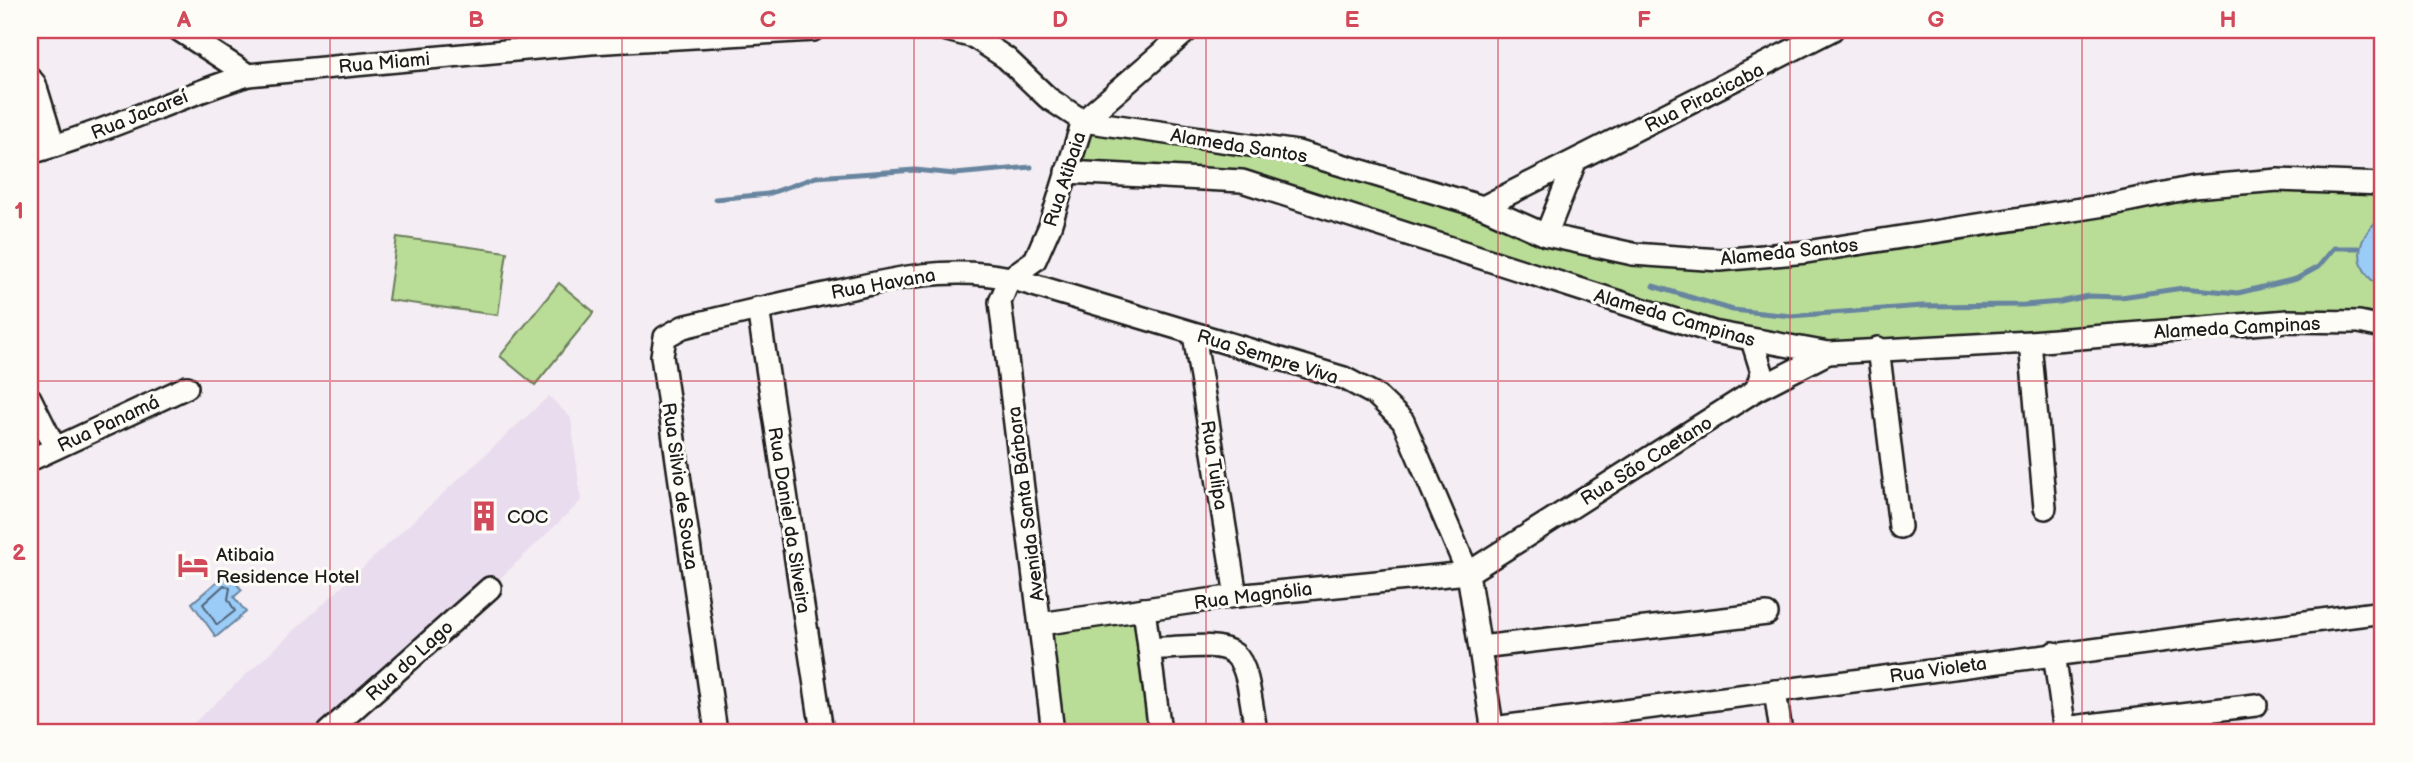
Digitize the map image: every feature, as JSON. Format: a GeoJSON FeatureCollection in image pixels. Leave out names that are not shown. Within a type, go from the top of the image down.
{"type":"FeatureCollection","features":[{"type":"Feature","properties":{"kind":"street"},"geometry":{"type":"LineString","coordinates":[[178,30],[248,75]]}},
{"type":"Feature","properties":{"kind":"street","name":"Rua Miami"},"geometry":{"type":"LineString","coordinates":[[248,75],[588,36],[813,30]]}},
{"type":"Feature","properties":{"kind":"street"},"geometry":{"type":"LineString","coordinates":[[947,30],[974,37],[1006,58],[1048,98],[1083,121]]}},
{"type":"Feature","properties":{"kind":"street","name":"Rua Atibaia"},"geometry":{"type":"LineString","coordinates":[[1010,278],[1035,260],[1050,226],[1083,121],[1188,30]]}},
{"type":"Feature","properties":{"kind":"street","name":"Rua Piracicaba"},"geometry":{"type":"LineString","coordinates":[[1483,207],[1832,30]]}},
{"type":"Feature","properties":{"kind":"street","name":"Rua Jacareí"},"geometry":{"type":"LineString","coordinates":[[30,153],[121,123],[186,94],[248,75]]}},
{"type":"Feature","properties":{"kind":"street"},"geometry":{"type":"LineString","coordinates":[[30,78],[35,84],[54,146]]}},
{"type":"Feature","properties":{"kind":"street","name":"Alameda Santos"},"geometry":{"type":"LineString","coordinates":[[1083,121],[1298,152],[1483,207],[1546,235],[1633,254],[1720,260],[1806,252],[1890,240],[2112,204],[2194,187],[2278,180],[2383,184]]}},
{"type":"Feature","properties":{"kind":"street"},"geometry":{"type":"LineString","coordinates":[[1546,235],[1575,162]]}},
{"type":"Feature","properties":{"kind":"street","name":"Alameda Campinas"},"geometry":{"type":"LineString","coordinates":[[1066,172],[1242,181],[1713,332],[1828,353],[1878,348],[2030,342],[2288,321],[2359,322],[2383,327]]}},
{"type":"Feature","properties":{"kind":"street","name":"Rua Havana"},"geometry":{"type":"LineString","coordinates":[[758,308],[928,272],[976,271],[1010,278]]}},
{"type":"Feature","properties":{"kind":"street","name":"Rua Sempre Viva"},"geometry":{"type":"LineString","coordinates":[[1010,278],[1344,378],[1376,396],[1403,421],[1468,573],[1493,730]]}},
{"type":"Feature","properties":{"kind":"street","name":"Avenida Santa Bárbara"},"geometry":{"type":"LineString","coordinates":[[1010,278],[1000,302],[1053,732]]}},
{"type":"Feature","properties":{"kind":"street","name":"Rua Silvio de Souza"},"geometry":{"type":"LineString","coordinates":[[716,732],[662,356],[665,337],[683,327],[758,308]]}},
{"type":"Feature","properties":{"kind":"street","name":"Rua Daniel da Silveira"},"geometry":{"type":"LineString","coordinates":[[758,308],[822,732]]}},
{"type":"Feature","properties":{"kind":"street","name":"Rua Tulipa"},"geometry":{"type":"LineString","coordinates":[[1194,334],[1236,596]]}},
{"type":"Feature","properties":{"kind":"street"},"geometry":{"type":"LineString","coordinates":[[1752,341],[1762,372],[1756,390]]}},
{"type":"Feature","properties":{"kind":"street"},"geometry":{"type":"LineString","coordinates":[[2030,342],[2045,508]]}},
{"type":"Feature","properties":{"kind":"street"},"geometry":{"type":"LineString","coordinates":[[1878,348],[1900,527]]}},
{"type":"Feature","properties":{"kind":"street","name":"Rua São Caetano"},"geometry":{"type":"LineString","coordinates":[[1468,573],[1756,390],[1828,353]]}},
{"type":"Feature","properties":{"kind":"street","name":"Rua Panamá"},"geometry":{"type":"LineString","coordinates":[[30,460],[187,387]]}},
{"type":"Feature","properties":{"kind":"street"},"geometry":{"type":"LineString","coordinates":[[30,398],[55,448]]}},
{"type":"Feature","properties":{"kind":"street","name":"Rua Magnólia"},"geometry":{"type":"LineString","coordinates":[[1040,624],[1236,596],[1468,573]]}},
{"type":"Feature","properties":{"kind":"street","name":"Rua do Lago"},"geometry":{"type":"LineString","coordinates":[[328,732],[490,588]]}},
{"type":"Feature","properties":{"kind":"street"},"geometry":{"type":"LineString","coordinates":[[1144,609],[1160,732]]}},
{"type":"Feature","properties":{"kind":"street","name":"Rua Violeta"},"geometry":{"type":"LineString","coordinates":[[1493,730],[2054,653],[2383,612]]}},
{"type":"Feature","properties":{"kind":"street"},"geometry":{"type":"LineString","coordinates":[[1480,648],[1767,614]]}},
{"type":"Feature","properties":{"kind":"street"},"geometry":{"type":"LineString","coordinates":[[1149,649],[1222,646],[1239,654],[1247,671],[1256,732]]}},
{"type":"Feature","properties":{"kind":"street"},"geometry":{"type":"LineString","coordinates":[[2054,653],[2065,730],[2256,705]]}},
{"type":"Feature","properties":{"kind":"street"},"geometry":{"type":"LineString","coordinates":[[1775,691],[1781,732]]}},
{"type":"Feature","properties":{"kind":"shaded area"},"geometry":{"type":"Polygon","coordinates":[[[549,396],[571,418],[581,501],[490,588],[328,732],[184,732],[549,396]]]}},
{"type":"Feature","properties":{"kind":"green space"},"geometry":{"type":"Polygon","coordinates":[[[1083,121],[1298,152],[1546,235],[1720,260],[2194,187],[2383,184],[2383,327],[1878,348],[1752,340],[1285,194],[1066,172],[1083,121]]]}},
{"type":"Feature","properties":{"kind":"green space"},"geometry":{"type":"Polygon","coordinates":[[[397,237],[507,252],[498,315],[388,300],[397,237]]]}},
{"type":"Feature","properties":{"kind":"green space"},"geometry":{"type":"Polygon","coordinates":[[[559,283],[594,312],[535,385],[500,356],[559,283]]]}},
{"type":"Feature","properties":{"kind":"green space"},"geometry":{"type":"Polygon","coordinates":[[[1144,609],[1160,732],[1053,732],[1040,624],[1144,609]]]}},
{"type":"Feature","properties":{"kind":"water"},"geometry":{"type":"Polygon","coordinates":[[[2383,216],[2383,289],[2365,272],[2360,253],[2366,234],[2383,216]]]}},
{"type":"Feature","properties":{"kind":"water"},"geometry":{"type":"Polygon","coordinates":[[[227,573],[242,590],[234,597],[246,612],[216,637],[192,603],[227,573]]]}},
{"type":"Feature","properties":{"kind":"waterway"},"geometry":{"type":"LineString","coordinates":[[715,199],[768,194],[816,177],[915,170],[955,174],[1031,167]]}},
{"type":"Feature","properties":{"kind":"waterway"},"geometry":{"type":"LineString","coordinates":[[1653,286],[1733,310],[1791,316],[1922,306],[2024,305],[2088,296],[2121,297],[2183,288],[2238,293],[2296,279],[2318,267],[2334,248],[2358,248]]}},
{"type":"Feature","properties":{"kind":"place","name":"COC"},"geometry":{"type":"Point","coordinates":[484,516]}},
{"type":"Feature","properties":{"kind":"place","name":"Atibaia Residence Hotel"},"geometry":{"type":"Point","coordinates":[193,565]}}]}
